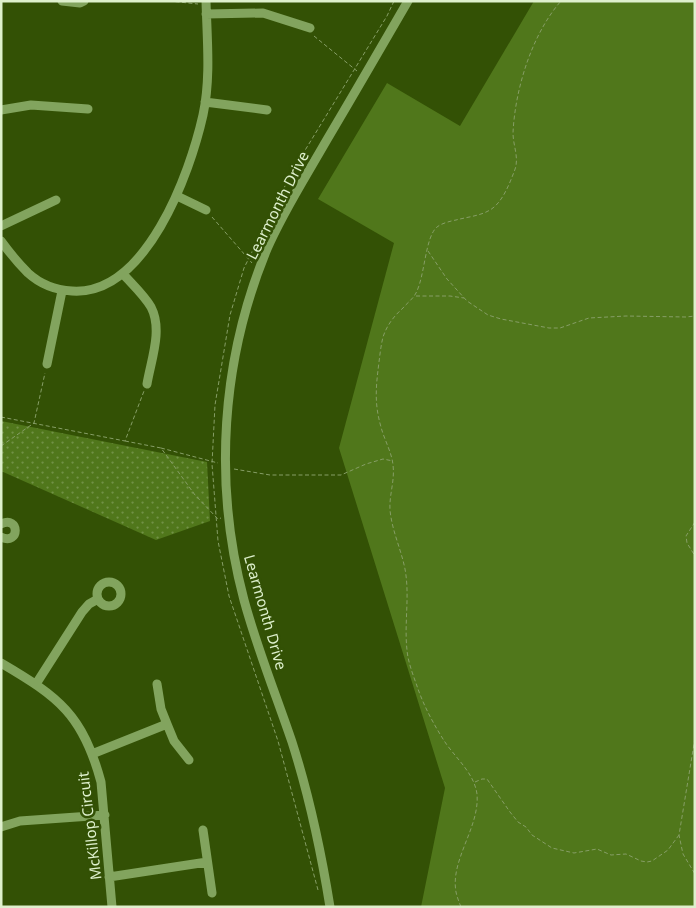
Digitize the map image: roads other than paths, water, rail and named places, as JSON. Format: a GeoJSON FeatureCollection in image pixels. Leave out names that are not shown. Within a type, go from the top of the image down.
{"type":"FeatureCollection","features":[{"type":"Feature","properties":{"kind":"street"},"geometry":{"type":"LineString","coordinates":[[62,1],[80,3],[84,1]]}},
{"type":"Feature","properties":{"kind":"street"},"geometry":{"type":"LineString","coordinates":[[1,241],[28,274],[40,282],[62,291],[78,292],[109,283],[123,274],[148,245],[164,221],[177,196],[195,149],[205,102],[208,72],[206,1]]}},
{"type":"Feature","properties":{"kind":"street","name":"Learmonth Drive"},"geometry":{"type":"LineString","coordinates":[[330,907],[316,830],[301,772],[245,601],[232,545],[226,466],[226,436],[233,370],[241,328],[259,272],[275,234],[299,188],[408,1]]}},
{"type":"Feature","properties":{"kind":"street"},"geometry":{"type":"LineString","coordinates":[[206,14],[263,13],[310,28]]}},
{"type":"Feature","properties":{"kind":"street"},"geometry":{"type":"LineString","coordinates":[[205,102],[267,110]]}},
{"type":"Feature","properties":{"kind":"street"},"geometry":{"type":"LineString","coordinates":[[1,110],[31,105],[88,109]]}},
{"type":"Feature","properties":{"kind":"street"},"geometry":{"type":"LineString","coordinates":[[177,196],[206,210]]}},
{"type":"Feature","properties":{"kind":"street"},"geometry":{"type":"LineString","coordinates":[[1,226],[56,200]]}},
{"type":"Feature","properties":{"kind":"street"},"geometry":{"type":"LineString","coordinates":[[123,274],[150,306],[156,323],[155,342],[147,384]]}},
{"type":"Feature","properties":{"kind":"street"},"geometry":{"type":"LineString","coordinates":[[47,364],[62,291]]}},
{"type":"Feature","properties":{"kind":"street"},"geometry":{"type":"LineString","coordinates":[[1,524],[11,523],[15,529],[10,538],[2,538]]}},
{"type":"Feature","properties":{"kind":"street"},"geometry":{"type":"LineString","coordinates":[[36,684],[82,612],[89,604],[98,600]]}},
{"type":"Feature","properties":{"kind":"street","name":"McKillop Circuit"},"geometry":{"type":"LineString","coordinates":[[1,663],[36,684],[59,701],[74,718],[86,738],[101,782],[112,907]]}},
{"type":"Feature","properties":{"kind":"street"},"geometry":{"type":"LineString","coordinates":[[157,684],[161,709],[167,724],[174,741],[188,760]]}},
{"type":"Feature","properties":{"kind":"street"},"geometry":{"type":"LineString","coordinates":[[92,754],[167,724]]}},
{"type":"Feature","properties":{"kind":"street"},"geometry":{"type":"LineString","coordinates":[[1,826],[20,821],[105,815]]}},
{"type":"Feature","properties":{"kind":"street"},"geometry":{"type":"LineString","coordinates":[[202,830],[212,893]]}},
{"type":"Feature","properties":{"kind":"street"},"geometry":{"type":"LineString","coordinates":[[109,877],[207,862]]}}]}
